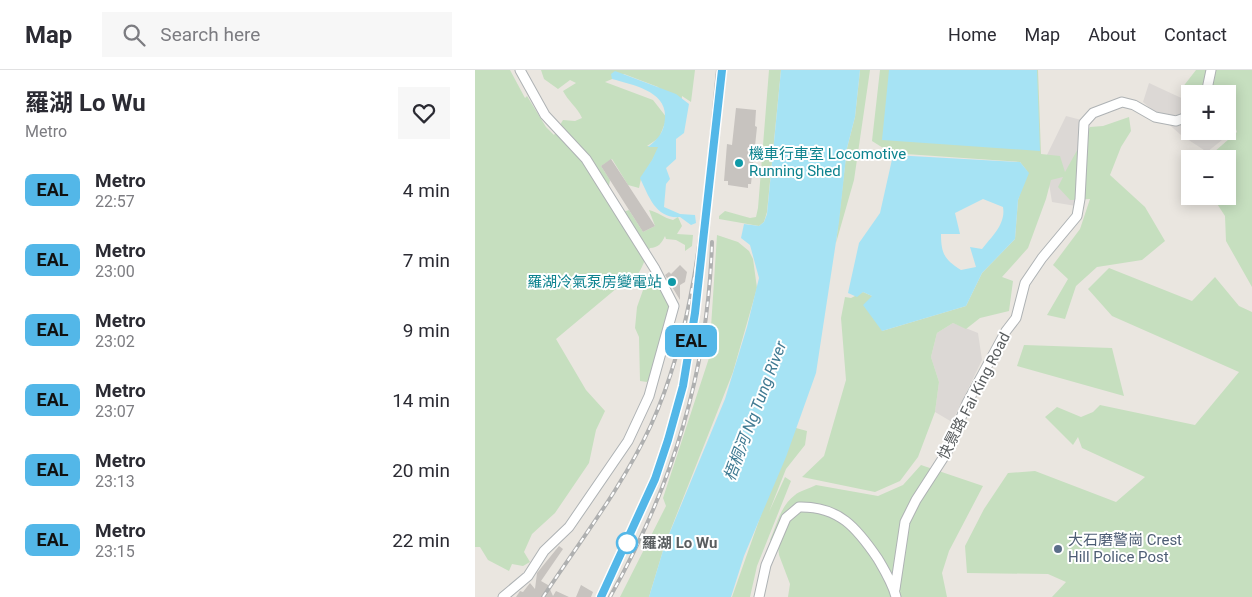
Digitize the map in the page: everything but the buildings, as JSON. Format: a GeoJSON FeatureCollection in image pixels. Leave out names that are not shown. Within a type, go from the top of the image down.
{"type":"FeatureCollection","features":[{"type":"Feature","properties":{"kind":"street"},"geometry":{"type":"LineString","coordinates":[[503,597],[528,576],[544,551],[569,527],[628,441],[649,396],[674,306],[655,269],[586,159],[545,115],[520,70]]}},
{"type":"Feature","properties":{"kind":"street"},"geometry":{"type":"LineString","coordinates":[[1208,85],[1211,70]]}},
{"type":"Feature","properties":{"kind":"street","name":"快景路 Fai King Road"},"geometry":{"type":"LineString","coordinates":[[895,593],[905,522],[916,500],[947,452],[967,403],[1006,331],[1016,318],[1025,283],[1041,258],[1077,216],[1080,198],[1084,123],[1093,113],[1122,102],[1134,105],[1155,117],[1176,121],[1181,119]]}},
{"type":"Feature","properties":{"kind":"street"},"geometry":{"type":"LineString","coordinates":[[759,597],[766,565],[786,518],[799,507],[816,506],[832,512],[849,523],[862,535],[895,593]]}},
{"type":"Feature","properties":{"kind":"shaded area"},"geometry":{"type":"Polygon","coordinates":[[[1149,83],[1181,98],[1181,135],[1143,102],[1149,83]]]}},
{"type":"Feature","properties":{"kind":"shaded area"},"geometry":{"type":"Polygon","coordinates":[[[1066,116],[1089,122],[1082,207],[1052,202],[1045,159],[1066,116]]]}},
{"type":"Feature","properties":{"kind":"shaded area"},"geometry":{"type":"Polygon","coordinates":[[[1189,140],[1222,140],[1210,150],[1204,150],[1189,140]]]}},
{"type":"Feature","properties":{"kind":"shaded area"},"geometry":{"type":"Polygon","coordinates":[[[953,323],[978,333],[982,360],[952,422],[935,412],[939,382],[931,357],[937,333],[953,323]]]}},
{"type":"Feature","properties":{"kind":"green space"},"geometry":{"type":"Polygon","coordinates":[[[475,70],[510,70],[525,98],[527,96],[546,127],[554,135],[563,120],[575,121],[582,118],[563,91],[576,83],[570,80],[558,89],[544,79],[541,70],[695,70],[691,102],[682,96],[680,117],[658,87],[624,74],[605,82],[653,100],[667,118],[659,138],[647,146],[660,147],[641,179],[639,188],[628,185],[612,159],[601,166],[610,180],[608,191],[620,213],[629,210],[643,232],[655,226],[649,210],[673,220],[678,217],[682,226],[677,234],[693,235],[692,246],[685,251],[685,245],[676,240],[666,239],[665,236],[659,245],[650,248],[639,273],[632,281],[627,284],[623,283],[556,339],[586,390],[605,411],[596,430],[589,463],[555,513],[532,534],[524,552],[530,562],[523,566],[512,564],[509,571],[488,560],[480,547],[475,547],[475,70]]]}},
{"type":"Feature","properties":{"kind":"green space"},"geometry":{"type":"Polygon","coordinates":[[[769,70],[781,70],[767,212],[764,222],[759,226],[719,219],[719,216],[725,211],[750,218],[756,217],[769,70]]]}},
{"type":"Feature","properties":{"kind":"green space"},"geometry":{"type":"Polygon","coordinates":[[[860,70],[870,70],[854,180],[836,243],[847,148],[855,117],[860,70]]]}},
{"type":"Feature","properties":{"kind":"green space"},"geometry":{"type":"Polygon","coordinates":[[[880,70],[1038,70],[1041,154],[1060,156],[1065,172],[1090,127],[1103,126],[1129,117],[1131,131],[1121,147],[1110,175],[1145,207],[1165,241],[1142,260],[1097,267],[1076,286],[1065,319],[1047,315],[1068,279],[1053,265],[1080,229],[1090,199],[1070,200],[1058,187],[1063,177],[1051,180],[1028,248],[1002,277],[1013,281],[1009,311],[980,318],[966,329],[953,323],[937,333],[931,357],[939,382],[935,412],[918,457],[900,481],[875,492],[802,477],[824,456],[846,380],[841,318],[845,297],[851,298],[863,292],[872,296],[882,331],[966,306],[982,273],[1015,239],[1018,200],[1027,171],[1020,162],[891,153],[872,141],[880,70]]]}},
{"type":"Feature","properties":{"kind":"green space"},"geometry":{"type":"Polygon","coordinates":[[[1196,70],[1252,70],[1252,287],[1226,241],[1225,216],[1218,205],[1236,205],[1236,150],[1216,150],[1228,140],[1236,140],[1236,85],[1184,85],[1196,70]]]}},
{"type":"Feature","properties":{"kind":"green space"},"geometry":{"type":"Polygon","coordinates":[[[717,235],[738,242],[749,251],[753,259],[757,288],[733,372],[665,544],[649,597],[620,597],[666,506],[663,498],[709,358],[717,235]]]}},
{"type":"Feature","properties":{"kind":"green space"},"geometry":{"type":"Polygon","coordinates":[[[1109,268],[1192,301],[1215,277],[1239,306],[1252,312],[1252,597],[1052,597],[1066,582],[1048,574],[967,573],[965,546],[984,509],[1008,473],[1035,471],[1116,502],[1145,477],[1082,448],[1078,437],[1073,445],[1045,417],[1057,407],[1081,417],[1093,412],[1100,405],[1195,425],[1239,372],[1112,316],[1088,289],[1109,268]]]}},
{"type":"Feature","properties":{"kind":"green space"},"geometry":{"type":"Polygon","coordinates":[[[653,272],[670,307],[657,368],[647,382],[640,381],[639,337],[635,328],[637,307],[648,276],[653,272]]]}},
{"type":"Feature","properties":{"kind":"green space"},"geometry":{"type":"Polygon","coordinates":[[[1024,345],[1112,348],[1124,396],[1017,366],[1024,345]]]}},
{"type":"Feature","properties":{"kind":"green space"},"geometry":{"type":"Polygon","coordinates":[[[796,428],[807,431],[805,445],[786,469],[769,512],[785,477],[791,481],[757,566],[750,597],[732,597],[769,492],[796,428]]]}},
{"type":"Feature","properties":{"kind":"green space"},"geometry":{"type":"Polygon","coordinates":[[[921,465],[983,486],[949,551],[942,573],[947,597],[788,597],[790,584],[779,555],[778,546],[770,540],[780,515],[790,499],[816,485],[878,496],[903,485],[921,465]]]}},
{"type":"Feature","properties":{"kind":"water","name":"梧桐河 Ng Tung River"},"geometry":{"type":"Polygon","coordinates":[[[781,70],[860,70],[855,117],[847,148],[839,222],[816,373],[786,457],[744,556],[731,597],[649,597],[665,544],[725,399],[747,327],[759,278],[750,245],[741,238],[744,224],[759,226],[764,222],[767,214],[781,70]]]}},
{"type":"Feature","properties":{"kind":"water"},"geometry":{"type":"Polygon","coordinates":[[[889,70],[1037,70],[1040,151],[882,140],[889,70]]]}},
{"type":"Feature","properties":{"kind":"water"},"geometry":{"type":"Polygon","coordinates":[[[615,71],[676,94],[689,104],[684,133],[676,139],[676,159],[666,168],[670,179],[666,184],[664,207],[680,214],[695,215],[696,223],[691,225],[680,217],[672,217],[659,211],[650,199],[640,178],[658,147],[648,147],[658,138],[662,131],[665,118],[664,109],[661,101],[655,95],[639,87],[612,79],[611,74],[615,71]]]}},
{"type":"Feature","properties":{"kind":"water"},"geometry":{"type":"Polygon","coordinates":[[[893,155],[1020,162],[1029,173],[1018,200],[1015,239],[982,273],[966,306],[882,331],[863,305],[872,296],[863,292],[857,297],[848,293],[859,243],[880,213],[893,155]],[[983,199],[955,213],[960,234],[941,234],[943,252],[951,263],[961,270],[976,267],[970,247],[982,249],[1000,224],[1003,207],[983,199]]]}},
{"type":"Feature","properties":{"kind":"railway"},"geometry":{"type":"LineString","coordinates":[[543,597],[628,470],[651,425],[667,384],[691,296],[704,205],[718,70]]}},
{"type":"Feature","properties":{"kind":"railway"},"geometry":{"type":"LineString","coordinates":[[610,597],[652,512],[683,426],[695,381],[703,336],[709,290],[712,242]]}},
{"type":"Feature","properties":{"kind":"railway"},"geometry":{"type":"LineString","coordinates":[[601,597],[639,517],[667,444],[685,372],[700,274]]}},
{"type":"Feature","properties":{"kind":"metro line","name":"EAL"},"geometry":{"type":"LineString","coordinates":[[601,597],[655,479],[683,386],[692,339],[722,70]]}},
{"type":"Feature","properties":{"kind":"place","name":"機車行車室 Locomotive Running Shed"},"geometry":{"type":"Point","coordinates":[739,163]}},
{"type":"Feature","properties":{"kind":"place","name":"羅湖冷氣泵房變電站"},"geometry":{"type":"Point","coordinates":[672,282]}},
{"type":"Feature","properties":{"kind":"place","name":"羅湖 Lo Wu"},"geometry":{"type":"Point","coordinates":[627,543]}},
{"type":"Feature","properties":{"kind":"place","name":"大石磨警崗 Crest Hill Police Post"},"geometry":{"type":"Point","coordinates":[1058,549]}}]}
